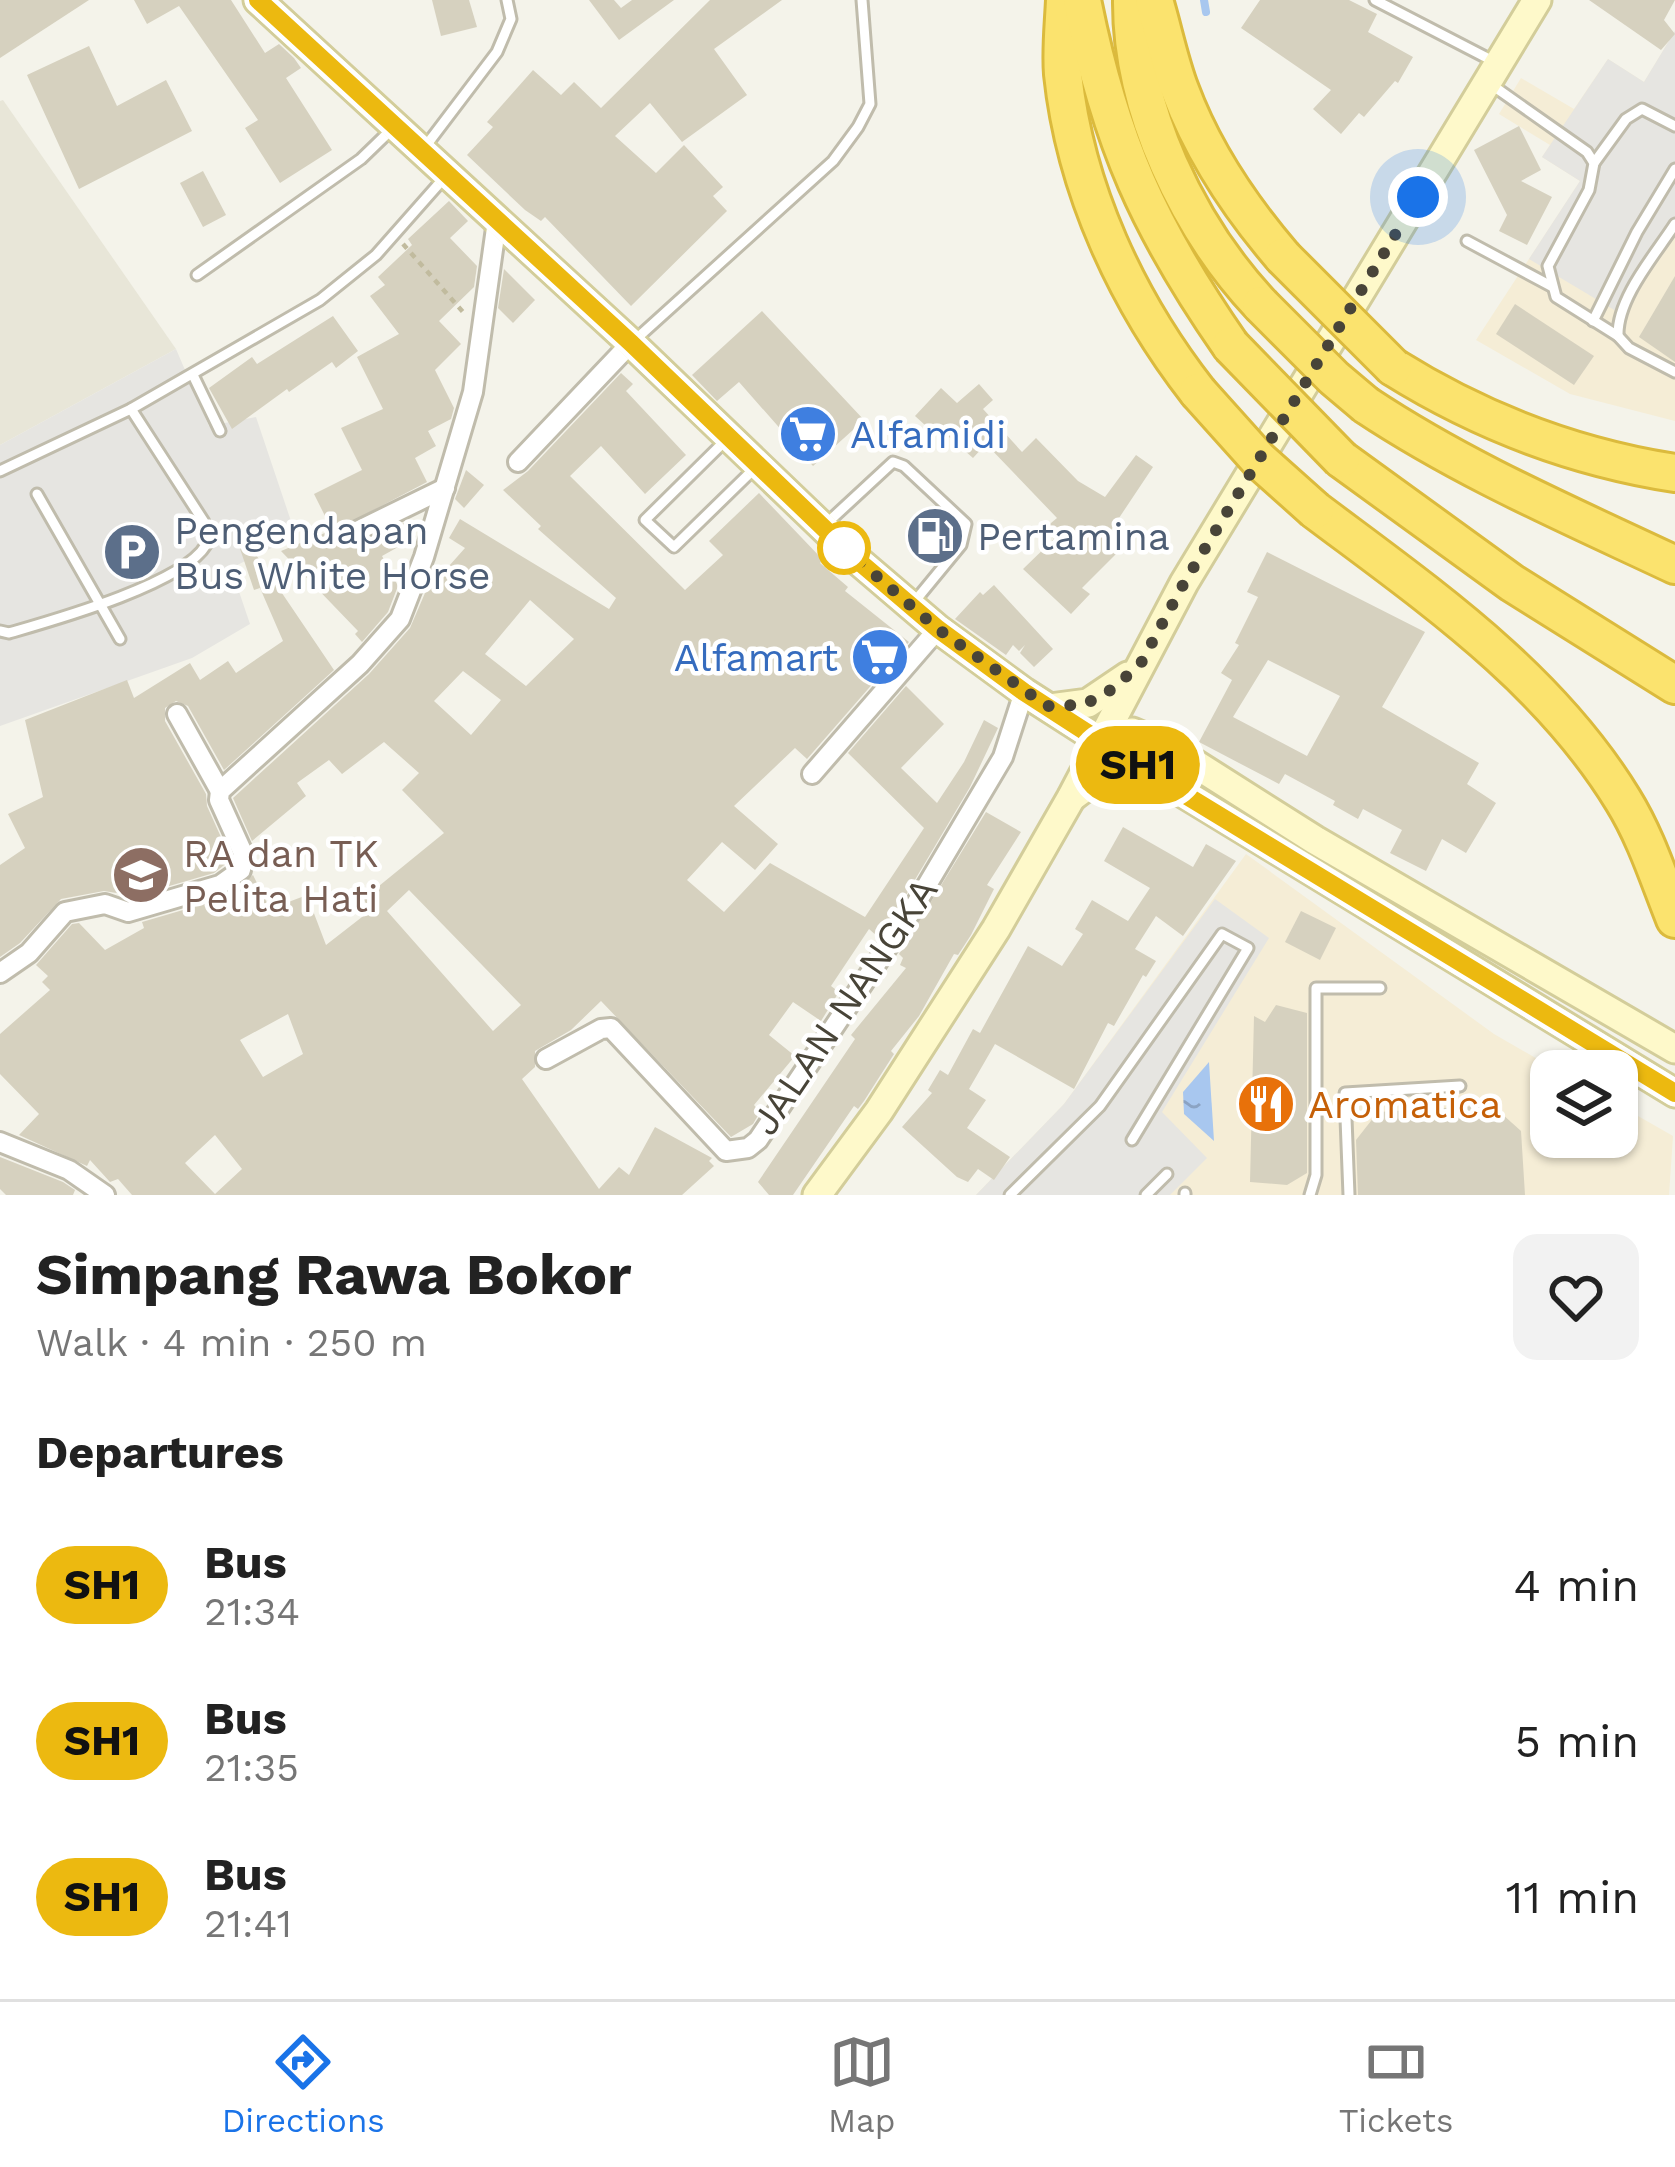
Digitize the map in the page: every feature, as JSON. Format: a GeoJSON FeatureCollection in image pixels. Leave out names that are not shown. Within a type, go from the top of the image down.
{"type":"FeatureCollection","features":[{"type":"Feature","properties":{"kind":"highway"},"geometry":{"type":"LineString","coordinates":[[1065,0],[1063,70],[1084,175],[1102,226],[1166,352],[1259,460],[1315,510],[1484,641],[1546,697],[1623,800],[1675,920]]}},
{"type":"Feature","properties":{"kind":"highway"},"geometry":{"type":"LineString","coordinates":[[1082,0],[1096,70],[1124,156],[1155,228],[1231,346],[1341,459],[1512,583],[1675,686]]}},
{"type":"Feature","properties":{"kind":"highway"},"geometry":{"type":"LineString","coordinates":[[1132,0],[1132,42],[1174,174],[1222,261],[1261,305],[1366,405],[1430,447],[1675,565]]}},
{"type":"Feature","properties":{"kind":"highway"},"geometry":{"type":"LineString","coordinates":[[1154,0],[1180,91],[1242,208],[1283,257],[1393,367],[1446,400],[1567,451],[1675,472]]}},
{"type":"Feature","properties":{"kind":"main road"},"geometry":{"type":"LineString","coordinates":[[258,0],[631,343],[822,528],[938,629],[1151,774],[1675,1093]]}},
{"type":"Feature","properties":{"kind":"main road"},"geometry":{"type":"LineString","coordinates":[[817,1195],[880,1111],[1072,798],[1184,583],[1538,0]]}},
{"type":"Feature","properties":{"kind":"main road"},"geometry":{"type":"LineString","coordinates":[[1038,701],[1088,703],[1140,665]]}},
{"type":"Feature","properties":{"kind":"main road"},"geometry":{"type":"LineString","coordinates":[[1038,701],[1071,747],[1072,798]]}},
{"type":"Feature","properties":{"kind":"main road"},"geometry":{"type":"LineString","coordinates":[[1099,739],[1132,732],[1170,748],[1315,840],[1675,1049]]}},
{"type":"Feature","properties":{"kind":"main road"},"geometry":{"type":"LineString","coordinates":[[1072,798],[1112,775],[1151,774]]}},
{"type":"Feature","properties":{"kind":"street"},"geometry":{"type":"LineString","coordinates":[[220,791],[395,629],[424,557],[473,392],[497,221]]}},
{"type":"Feature","properties":{"kind":"street"},"geometry":{"type":"LineString","coordinates":[[518,462],[631,343]]}},
{"type":"Feature","properties":{"kind":"street"},"geometry":{"type":"LineString","coordinates":[[355,532],[446,488]]}},
{"type":"Feature","properties":{"kind":"street"},"geometry":{"type":"LineString","coordinates":[[812,774],[938,629]]}},
{"type":"Feature","properties":{"kind":"street","name":"JALAN NANGKA"},"geometry":{"type":"LineString","coordinates":[[546,1059],[610,1028],[726,1151],[748,1148],[758,1140],[911,911],[1038,701]]}},
{"type":"Feature","properties":{"kind":"street"},"geometry":{"type":"LineString","coordinates":[[0,973],[28,953],[64,912],[105,904],[128,912],[236,876],[243,853],[220,791],[178,714]]}},
{"type":"Feature","properties":{"kind":"street"},"geometry":{"type":"LineString","coordinates":[[0,1142],[69,1170],[105,1195]]}},
{"type":"Feature","properties":{"kind":"lane"},"geometry":{"type":"LineString","coordinates":[[423,150],[497,52],[511,19],[507,0]]}},
{"type":"Feature","properties":{"kind":"lane"},"geometry":{"type":"LineString","coordinates":[[631,343],[833,161],[859,127],[869,104],[862,0]]}},
{"type":"Feature","properties":{"kind":"lane"},"geometry":{"type":"LineString","coordinates":[[1375,0],[1466,46],[1594,163]]}},
{"type":"Feature","properties":{"kind":"lane"},"geometry":{"type":"LineString","coordinates":[[1675,126],[1642,109],[1626,119],[1594,163],[1589,190],[1548,266],[1551,286],[1563,304],[1618,336],[1629,349],[1675,372]]}},
{"type":"Feature","properties":{"kind":"lane"},"geometry":{"type":"LineString","coordinates":[[197,275],[362,159],[395,125]]}},
{"type":"Feature","properties":{"kind":"lane"},"geometry":{"type":"LineString","coordinates":[[1593,321],[1675,169]]}},
{"type":"Feature","properties":{"kind":"lane"},"geometry":{"type":"LineString","coordinates":[[0,471],[131,409],[320,300],[395,235],[448,174]]}},
{"type":"Feature","properties":{"kind":"lane"},"geometry":{"type":"LineString","coordinates":[[1618,336],[1625,304],[1675,224]]}},
{"type":"Feature","properties":{"kind":"lane"},"geometry":{"type":"LineString","coordinates":[[1468,241],[1551,286]]}},
{"type":"Feature","properties":{"kind":"lane"},"geometry":{"type":"LineString","coordinates":[[193,375],[220,431]]}},
{"type":"Feature","properties":{"kind":"lane"},"geometry":{"type":"LineString","coordinates":[[0,631],[9,633],[101,603],[184,567],[206,545],[204,522],[131,409]]}},
{"type":"Feature","properties":{"kind":"lane"},"geometry":{"type":"LineString","coordinates":[[727,439],[645,520],[674,547],[756,466]]}},
{"type":"Feature","properties":{"kind":"lane"},"geometry":{"type":"LineString","coordinates":[[822,528],[893,462],[904,466],[966,524],[967,533],[910,607]]}},
{"type":"Feature","properties":{"kind":"lane"},"geometry":{"type":"LineString","coordinates":[[37,494],[120,639]]}},
{"type":"Feature","properties":{"kind":"lane"},"geometry":{"type":"LineString","coordinates":[[1010,1195],[1100,1106],[1222,934],[1248,948],[1132,1140]]}},
{"type":"Feature","properties":{"kind":"lane"},"geometry":{"type":"LineString","coordinates":[[1310,1195],[1316,1175],[1316,988],[1380,988]]}},
{"type":"Feature","properties":{"kind":"lane"},"geometry":{"type":"LineString","coordinates":[[1348,1195],[1345,1093],[1460,1087]]}},
{"type":"Feature","properties":{"kind":"lane"},"geometry":{"type":"LineString","coordinates":[[1145,1195],[1167,1174]]}},
{"type":"Feature","properties":{"kind":"path"},"geometry":{"type":"LineString","coordinates":[[395,235],[483,334]]}},
{"type":"Feature","properties":{"kind":"shaded area"},"geometry":{"type":"Polygon","coordinates":[[[1675,31],[1675,421],[1570,394],[1476,340],[1580,181],[1542,157],[1550,145],[1499,114],[1521,78],[1574,109],[1608,59],[1644,82],[1675,31]]]}},
{"type":"Feature","properties":{"kind":"shaded area"},"geometry":{"type":"Polygon","coordinates":[[[1675,31],[1675,225],[1621,314],[1529,259],[1580,181],[1542,157],[1608,59],[1644,82],[1675,31]]]}},
{"type":"Feature","properties":{"kind":"shaded area"},"geometry":{"type":"Polygon","coordinates":[[[0,101],[176,349],[0,445],[0,101]]]}},
{"type":"Feature","properties":{"kind":"shaded area","name":"Pengendapan Bus White Horse"},"geometry":{"type":"Polygon","coordinates":[[[176,349],[209,426],[256,417],[296,536],[231,568],[250,624],[192,658],[0,726],[0,445],[176,349]]]}},
{"type":"Feature","properties":{"kind":"shaded area"},"geometry":{"type":"Polygon","coordinates":[[[1246,854],[1494,1034],[1530,1055],[1530,1158],[1638,1158],[1638,1116],[1673,1136],[1669,1195],[976,1195],[1064,1104],[1246,854]]]}},
{"type":"Feature","properties":{"kind":"shaded area"},"geometry":{"type":"Polygon","coordinates":[[[1215,899],[1269,938],[1162,1112],[1207,1158],[1170,1195],[976,1195],[1064,1104],[1215,899]]]}},
{"type":"Feature","properties":{"kind":"water"},"geometry":{"type":"Polygon","coordinates":[[[1209,1062],[1214,1141],[1184,1114],[1183,1092],[1209,1062]]]}},
{"type":"Feature","properties":{"kind":"building"},"geometry":{"type":"Polygon","coordinates":[[[0,0],[89,0],[0,58],[0,0]]]}},
{"type":"Feature","properties":{"kind":"building"},"geometry":{"type":"Polygon","coordinates":[[[134,0],[231,0],[265,53],[279,44],[301,68],[286,78],[332,150],[280,183],[245,128],[258,120],[179,6],[147,24],[134,0]]]}},
{"type":"Feature","properties":{"kind":"building"},"geometry":{"type":"Polygon","coordinates":[[[432,0],[469,0],[477,27],[441,36],[432,0]]]}},
{"type":"Feature","properties":{"kind":"building"},"geometry":{"type":"Polygon","coordinates":[[[589,0],[614,0],[621,8],[632,0],[674,0],[619,40],[589,0]]]}},
{"type":"Feature","properties":{"kind":"building"},"geometry":{"type":"Polygon","coordinates":[[[710,0],[782,0],[714,49],[747,95],[682,142],[650,103],[615,136],[656,173],[684,145],[723,187],[713,196],[727,211],[631,306],[545,217],[541,221],[525,210],[467,155],[493,127],[487,122],[533,70],[561,95],[574,82],[601,108],[710,0]]]}},
{"type":"Feature","properties":{"kind":"building"},"geometry":{"type":"Polygon","coordinates":[[[1260,0],[1349,0],[1377,14],[1368,32],[1413,57],[1398,83],[1364,117],[1359,113],[1341,134],[1313,109],[1331,90],[1241,28],[1260,0]]]}},
{"type":"Feature","properties":{"kind":"building"},"geometry":{"type":"Polygon","coordinates":[[[1589,0],[1675,0],[1664,20],[1675,34],[1661,50],[1589,0]]]}},
{"type":"Feature","properties":{"kind":"building"},"geometry":{"type":"Polygon","coordinates":[[[89,46],[117,106],[166,80],[192,131],[79,189],[27,75],[89,46]]]}},
{"type":"Feature","properties":{"kind":"building"},"geometry":{"type":"Polygon","coordinates":[[[1519,126],[1541,170],[1521,181],[1552,197],[1527,245],[1499,231],[1507,215],[1474,150],[1519,126]]]}},
{"type":"Feature","properties":{"kind":"building"},"geometry":{"type":"Polygon","coordinates":[[[203,171],[226,215],[203,227],[180,183],[203,171]]]}},
{"type":"Feature","properties":{"kind":"building"},"geometry":{"type":"Polygon","coordinates":[[[449,201],[468,221],[450,238],[477,266],[474,287],[439,321],[461,344],[435,370],[454,408],[451,419],[428,431],[436,446],[415,458],[427,482],[343,526],[344,539],[353,545],[408,521],[416,537],[382,556],[398,586],[388,612],[362,642],[355,634],[358,631],[281,551],[332,530],[314,494],[362,470],[341,428],[383,409],[357,357],[399,334],[370,296],[385,285],[378,277],[412,245],[408,239],[449,201]]]}},
{"type":"Feature","properties":{"kind":"building"},"geometry":{"type":"Polygon","coordinates":[[[504,269],[535,300],[513,323],[498,308],[504,269]]]}},
{"type":"Feature","properties":{"kind":"building"},"geometry":{"type":"Polygon","coordinates":[[[1675,276],[1675,362],[1639,337],[1675,276]]]}},
{"type":"Feature","properties":{"kind":"building"},"geometry":{"type":"Polygon","coordinates":[[[1515,304],[1594,356],[1574,385],[1496,334],[1515,304]]]}},
{"type":"Feature","properties":{"kind":"building"},"geometry":{"type":"Polygon","coordinates":[[[762,311],[864,420],[813,466],[739,382],[717,401],[692,375],[762,311]]]}},
{"type":"Feature","properties":{"kind":"building"},"geometry":{"type":"Polygon","coordinates":[[[333,316],[358,351],[336,368],[332,362],[289,392],[287,389],[232,429],[209,388],[252,357],[257,364],[333,316]]]}},
{"type":"Feature","properties":{"kind":"building"},"geometry":{"type":"Polygon","coordinates":[[[621,373],[633,384],[626,391],[686,455],[645,494],[601,446],[570,476],[685,590],[723,555],[709,541],[759,493],[823,560],[820,563],[848,587],[845,591],[909,642],[807,759],[795,748],[734,806],[778,844],[755,870],[722,842],[687,880],[724,912],[770,863],[865,917],[924,828],[848,753],[906,686],[944,724],[901,768],[937,803],[984,720],[998,728],[970,787],[900,905],[878,937],[869,929],[831,986],[839,992],[821,1021],[793,1002],[769,1035],[795,1056],[754,1105],[760,1112],[753,1124],[731,1137],[601,1001],[571,1030],[535,1051],[535,1067],[522,1079],[599,1189],[619,1167],[629,1175],[655,1127],[712,1158],[709,1161],[714,1166],[682,1195],[132,1195],[118,1179],[110,1182],[90,1160],[87,1166],[19,1135],[39,1114],[0,1074],[0,1034],[50,990],[42,982],[48,976],[36,965],[72,924],[79,923],[105,950],[144,928],[142,922],[224,898],[253,875],[270,909],[307,895],[326,945],[371,910],[363,899],[444,833],[402,790],[419,773],[384,742],[342,774],[329,760],[297,783],[306,796],[252,841],[233,798],[369,674],[410,628],[425,593],[465,548],[449,538],[460,519],[609,609],[616,598],[538,529],[541,526],[503,490],[528,471],[621,373]],[[530,600],[485,654],[526,686],[574,639],[530,600]],[[463,671],[434,701],[471,735],[501,700],[463,671]],[[409,890],[387,911],[493,1031],[521,1005],[409,890]],[[288,1014],[240,1040],[263,1077],[303,1054],[288,1014]],[[215,1135],[185,1163],[215,1194],[242,1169],[215,1135]]]}},
{"type":"Feature","properties":{"kind":"building"},"geometry":{"type":"Polygon","coordinates":[[[979,384],[993,400],[983,409],[1022,452],[1036,438],[1078,481],[1105,497],[1136,455],[1153,467],[1103,542],[1116,554],[1082,588],[1090,594],[1071,614],[1023,569],[1054,539],[1045,528],[1057,518],[986,444],[973,458],[941,430],[936,435],[915,416],[941,388],[957,403],[979,384]]]}},
{"type":"Feature","properties":{"kind":"building"},"geometry":{"type":"Polygon","coordinates":[[[466,470],[484,485],[464,508],[455,499],[466,470]]]}},
{"type":"Feature","properties":{"kind":"building"},"geometry":{"type":"Polygon","coordinates":[[[242,534],[334,670],[224,770],[188,706],[176,701],[165,708],[165,721],[206,794],[228,862],[214,873],[135,896],[104,891],[61,899],[20,943],[0,957],[0,865],[25,848],[8,814],[43,797],[25,720],[127,680],[134,698],[190,663],[200,680],[228,661],[236,673],[283,641],[260,588],[254,590],[236,537],[242,534]]]}},
{"type":"Feature","properties":{"kind":"building"},"geometry":{"type":"Polygon","coordinates":[[[1267,552],[1425,632],[1382,707],[1479,763],[1467,784],[1496,803],[1466,853],[1442,839],[1426,871],[1390,853],[1402,830],[1363,809],[1358,819],[1285,774],[1279,784],[1199,742],[1232,680],[1221,673],[1239,645],[1235,643],[1258,597],[1247,592],[1267,552]],[[1268,660],[1233,717],[1307,756],[1340,696],[1268,660]]]}},
{"type":"Feature","properties":{"kind":"building"},"geometry":{"type":"Polygon","coordinates":[[[994,585],[1053,649],[1034,667],[1020,653],[1025,645],[1019,651],[1013,645],[1006,655],[955,619],[980,592],[983,595],[994,585]]]}},
{"type":"Feature","properties":{"kind":"building"},"geometry":{"type":"Polygon","coordinates":[[[986,812],[1021,832],[987,885],[994,889],[971,935],[891,1051],[894,1054],[864,1101],[858,1109],[854,1106],[793,1195],[769,1195],[758,1182],[855,1039],[851,1035],[906,968],[900,965],[903,958],[899,954],[986,812]]]}},
{"type":"Feature","properties":{"kind":"building"},"geometry":{"type":"Polygon","coordinates":[[[1123,827],[1193,867],[1206,844],[1236,861],[1183,936],[1156,916],[1135,949],[1156,961],[1114,1026],[1108,1023],[1074,1089],[995,1044],[969,1089],[986,1100],[967,1128],[1010,1157],[994,1180],[978,1169],[968,1182],[957,1177],[902,1127],[932,1093],[928,1090],[940,1070],[948,1075],[973,1029],[980,1033],[1028,946],[1062,966],[1083,934],[1075,929],[1092,900],[1128,921],[1150,888],[1104,861],[1123,827]]]}},
{"type":"Feature","properties":{"kind":"building"},"geometry":{"type":"Polygon","coordinates":[[[1301,911],[1336,928],[1320,960],[1285,942],[1301,911]]]}},
{"type":"Feature","properties":{"kind":"building"},"geometry":{"type":"Polygon","coordinates":[[[1276,1005],[1307,1013],[1307,1173],[1287,1185],[1250,1182],[1254,1016],[1265,1022],[1276,1005]]]}},
{"type":"Feature","properties":{"kind":"building"},"geometry":{"type":"Polygon","coordinates":[[[1492,1105],[1521,1131],[1525,1195],[1358,1195],[1356,1140],[1378,1112],[1492,1105]]]}},
{"type":"Feature","properties":{"kind":"building"},"geometry":{"type":"Polygon","coordinates":[[[0,1157],[63,1182],[75,1190],[73,1195],[6,1195],[0,1189],[0,1157]]]}},
{"type":"Feature","properties":{"kind":"waterway"},"geometry":{"type":"LineString","coordinates":[[1204,0],[1206,12]]}},
{"type":"Feature","properties":{"kind":"bus line","name":"SH1"},"geometry":{"type":"LineString","coordinates":[[258,0],[631,343],[856,559],[938,629],[1024,692],[1151,774],[1675,1093]]}},
{"type":"Feature","properties":{"kind":"place","name":"Alfamidi"},"geometry":{"type":"Point","coordinates":[808,434]}},
{"type":"Feature","properties":{"kind":"place","name":"Pertamina"},"geometry":{"type":"Point","coordinates":[935,536]}},
{"type":"Feature","properties":{"kind":"place","name":"Pengendapan Bus White Horse"},"geometry":{"type":"Point","coordinates":[132,552]}},
{"type":"Feature","properties":{"kind":"place","name":"Alfamart"},"geometry":{"type":"Point","coordinates":[880,657]}},
{"type":"Feature","properties":{"kind":"place","name":"RA dan TK Pelita Hati"},"geometry":{"type":"Point","coordinates":[141,875]}},
{"type":"Feature","properties":{"kind":"place","name":"Aromatica"},"geometry":{"type":"Point","coordinates":[1266,1104]}},
{"type":"Feature","properties":{"kind":"route"},"geometry":{"type":"LineString","coordinates":[[844,548],[938,629],[1050,708],[1083,705],[1108,692],[1140,665],[1184,583],[1418,197]]}}]}
